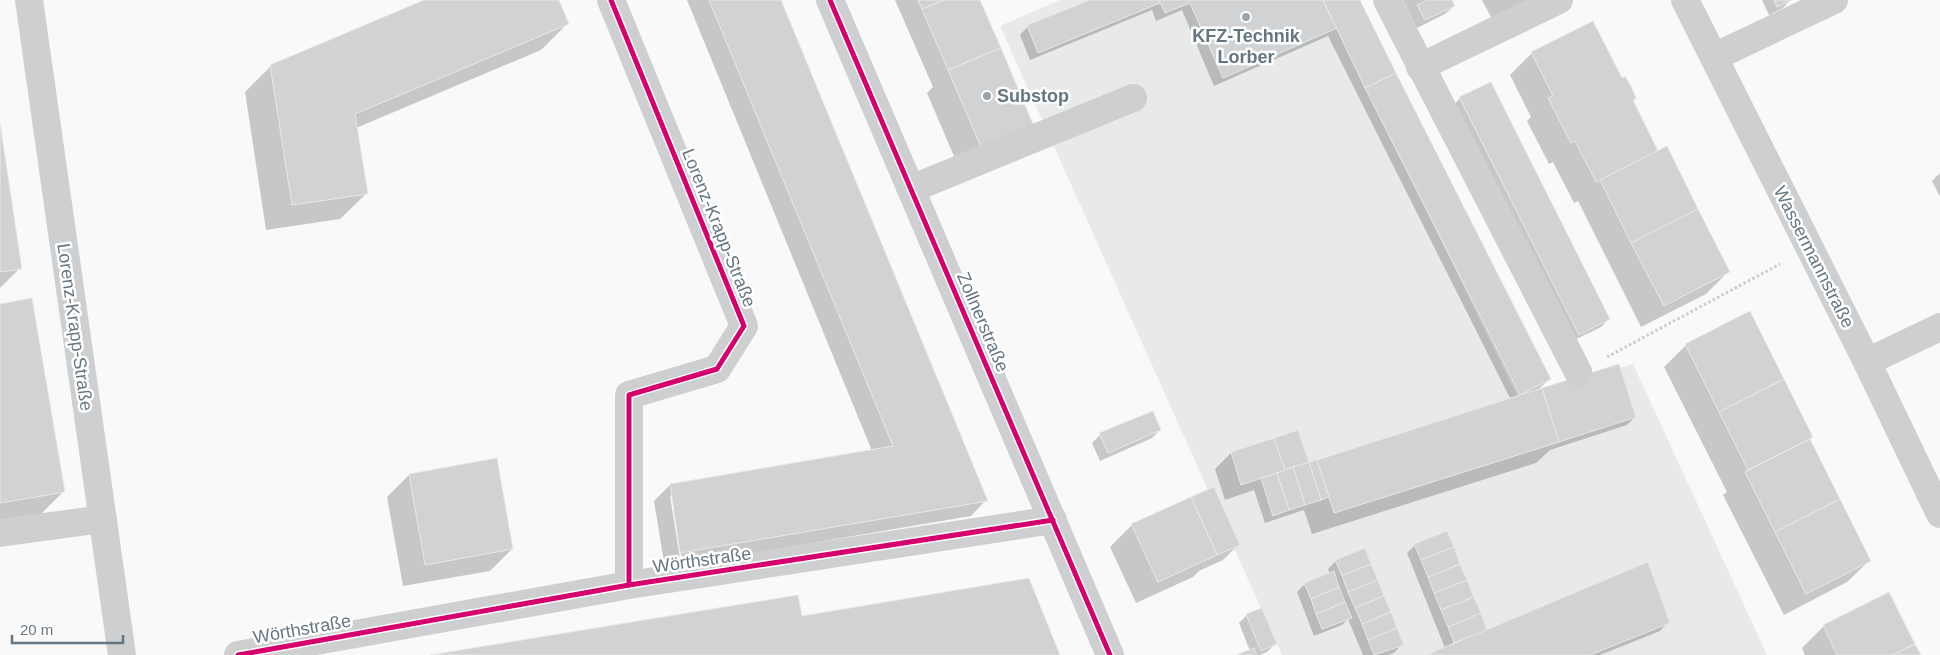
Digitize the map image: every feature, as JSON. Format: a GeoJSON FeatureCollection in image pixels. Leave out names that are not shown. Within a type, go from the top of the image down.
{"type":"FeatureCollection","features":[{"type":"Feature","properties":{"kind":"street","name":"Lorenz-Krapp-Straße"},"geometry":{"type":"LineString","coordinates":[[29,0],[122,655]]}},
{"type":"Feature","properties":{"kind":"street","name":"Lorenz-Krapp-Straße"},"geometry":{"type":"LineString","coordinates":[[611,0],[744,326],[717,369],[629,395],[629,584]]}},
{"type":"Feature","properties":{"kind":"street","name":"Zollnerstraße"},"geometry":{"type":"LineString","coordinates":[[830,0],[1110,655]]}},
{"type":"Feature","properties":{"kind":"street"},"geometry":{"type":"LineString","coordinates":[[1387,0],[1578,372]]}},
{"type":"Feature","properties":{"kind":"street"},"geometry":{"type":"LineString","coordinates":[[1420,66],[1559,0]]}},
{"type":"Feature","properties":{"kind":"street","name":"Wassermannstraße"},"geometry":{"type":"LineString","coordinates":[[1686,0],[1867,362],[1940,514]]}},
{"type":"Feature","properties":{"kind":"street"},"geometry":{"type":"LineString","coordinates":[[1714,57],[1834,0]]}},
{"type":"Feature","properties":{"kind":"street"},"geometry":{"type":"LineString","coordinates":[[911,190],[1133,98]]}},
{"type":"Feature","properties":{"kind":"street"},"geometry":{"type":"LineString","coordinates":[[1867,362],[1940,327]]}},
{"type":"Feature","properties":{"kind":"street"},"geometry":{"type":"LineString","coordinates":[[0,533],[103,519]]}},
{"type":"Feature","properties":{"kind":"street","name":"Wörthstraße"},"geometry":{"type":"LineString","coordinates":[[238,655],[629,584],[1053,520]]}},
{"type":"Feature","properties":{"kind":"path"},"geometry":{"type":"LineString","coordinates":[[1578,372],[1809,249]]}},
{"type":"Feature","properties":{"kind":"shaded area"},"geometry":{"type":"Polygon","coordinates":[[[1060,0],[1323,0],[1518,398],[1633,364],[1767,655],[1282,655],[1000,26],[1060,0]]]}},
{"type":"Feature","properties":{"kind":"building"},"geometry":{"type":"Polygon","coordinates":[[[424,0],[559,0],[569,24],[355,114],[368,194],[292,205],[270,65],[424,0]]]}},
{"type":"Feature","properties":{"kind":"building"},"geometry":{"type":"Polygon","coordinates":[[[709,0],[781,0],[988,501],[680,553],[670,484],[893,446],[709,0]]]}},
{"type":"Feature","properties":{"kind":"building"},"geometry":{"type":"Polygon","coordinates":[[[918,0],[944,0],[922,9],[918,0]]]}},
{"type":"Feature","properties":{"kind":"building"},"geometry":{"type":"Polygon","coordinates":[[[944,0],[980,0],[1001,48],[948,70],[922,9],[944,0]]]}},
{"type":"Feature","properties":{"kind":"building"},"geometry":{"type":"Polygon","coordinates":[[[1090,0],[1159,0],[1160,3],[1038,53],[1027,25],[1090,0]]]}},
{"type":"Feature","properties":{"kind":"building"},"geometry":{"type":"Polygon","coordinates":[[[1159,0],[1323,0],[1337,28],[1223,78],[1190,3],[1165,13],[1159,0]]]}},
{"type":"Feature","properties":{"kind":"building"},"geometry":{"type":"Polygon","coordinates":[[[1323,0],[1360,0],[1396,73],[1365,88],[1323,0]]]}},
{"type":"Feature","properties":{"kind":"building"},"geometry":{"type":"Polygon","coordinates":[[[1428,0],[1452,0],[1455,6],[1425,20],[1417,5],[1428,0]]]}},
{"type":"Feature","properties":{"kind":"building"},"geometry":{"type":"Polygon","coordinates":[[[1774,0],[1792,0],[1777,7],[1774,0]]]}},
{"type":"Feature","properties":{"kind":"building"},"geometry":{"type":"Polygon","coordinates":[[[1593,21],[1622,78],[1625,76],[1631,86],[1636,98],[1633,100],[1658,151],[1596,182],[1575,141],[1571,143],[1548,98],[1553,96],[1531,52],[1593,21]]]}},
{"type":"Feature","properties":{"kind":"building"},"geometry":{"type":"Polygon","coordinates":[[[1001,48],[1036,131],[984,154],[948,70],[1001,48]]]}},
{"type":"Feature","properties":{"kind":"building"},"geometry":{"type":"Polygon","coordinates":[[[1396,73],[1551,379],[1520,395],[1365,88],[1396,73]]]}},
{"type":"Feature","properties":{"kind":"building"},"geometry":{"type":"Polygon","coordinates":[[[1491,82],[1610,319],[1579,335],[1459,97],[1491,82]]]}},
{"type":"Feature","properties":{"kind":"building"},"geometry":{"type":"Polygon","coordinates":[[[0,123],[22,269],[0,272],[0,123]]]}},
{"type":"Feature","properties":{"kind":"building"},"geometry":{"type":"Polygon","coordinates":[[[1667,146],[1698,209],[1631,243],[1600,180],[1667,146]]]}},
{"type":"Feature","properties":{"kind":"building"},"geometry":{"type":"Polygon","coordinates":[[[1698,209],[1730,272],[1664,306],[1631,243],[1698,209]]]}},
{"type":"Feature","properties":{"kind":"building"},"geometry":{"type":"Polygon","coordinates":[[[32,298],[65,492],[0,503],[0,304],[32,298]]]}},
{"type":"Feature","properties":{"kind":"building"},"geometry":{"type":"Polygon","coordinates":[[[1750,311],[1784,379],[1719,412],[1685,344],[1750,311]]]}},
{"type":"Feature","properties":{"kind":"building"},"geometry":{"type":"Polygon","coordinates":[[[1619,364],[1636,417],[1559,442],[1542,388],[1619,364]]]}},
{"type":"Feature","properties":{"kind":"building"},"geometry":{"type":"Polygon","coordinates":[[[1784,379],[1813,437],[1748,470],[1719,412],[1784,379]]]}},
{"type":"Feature","properties":{"kind":"building"},"geometry":{"type":"Polygon","coordinates":[[[1542,388],[1559,442],[1334,513],[1317,460],[1542,388]]]}},
{"type":"Feature","properties":{"kind":"building"},"geometry":{"type":"Polygon","coordinates":[[[1153,411],[1161,430],[1108,453],[1099,433],[1153,411]]]}},
{"type":"Feature","properties":{"kind":"building"},"geometry":{"type":"Polygon","coordinates":[[[1298,430],[1309,462],[1285,470],[1274,438],[1298,430]]]}},
{"type":"Feature","properties":{"kind":"building"},"geometry":{"type":"Polygon","coordinates":[[[1274,438],[1285,470],[1241,485],[1231,452],[1274,438]]]}},
{"type":"Feature","properties":{"kind":"building"},"geometry":{"type":"Polygon","coordinates":[[[1810,439],[1840,499],[1775,532],[1745,472],[1810,439]]]}},
{"type":"Feature","properties":{"kind":"building"},"geometry":{"type":"Polygon","coordinates":[[[497,458],[513,549],[425,565],[409,474],[497,458]]]}},
{"type":"Feature","properties":{"kind":"building"},"geometry":{"type":"Polygon","coordinates":[[[1317,460],[1329,497],[1321,500],[1309,462],[1317,460]]]}},
{"type":"Feature","properties":{"kind":"building"},"geometry":{"type":"Polygon","coordinates":[[[1309,462],[1321,500],[1305,505],[1293,467],[1309,462]]]}},
{"type":"Feature","properties":{"kind":"building"},"geometry":{"type":"Polygon","coordinates":[[[1293,467],[1305,505],[1289,510],[1277,473],[1293,467]]]}},
{"type":"Feature","properties":{"kind":"building"},"geometry":{"type":"Polygon","coordinates":[[[1277,473],[1289,510],[1273,516],[1261,478],[1277,473]]]}},
{"type":"Feature","properties":{"kind":"building"},"geometry":{"type":"Polygon","coordinates":[[[1214,487],[1240,545],[1217,555],[1191,497],[1214,487]]]}},
{"type":"Feature","properties":{"kind":"building"},"geometry":{"type":"Polygon","coordinates":[[[1191,497],[1217,555],[1158,582],[1131,524],[1191,497]]]}},
{"type":"Feature","properties":{"kind":"building"},"geometry":{"type":"Polygon","coordinates":[[[1840,499],[1871,561],[1806,594],[1775,532],[1840,499]]]}},
{"type":"Feature","properties":{"kind":"building"},"geometry":{"type":"Polygon","coordinates":[[[1447,531],[1454,547],[1421,560],[1414,544],[1447,531]]]}},
{"type":"Feature","properties":{"kind":"building"},"geometry":{"type":"Polygon","coordinates":[[[1454,547],[1460,564],[1428,577],[1421,560],[1454,547]]]}},
{"type":"Feature","properties":{"kind":"building"},"geometry":{"type":"Polygon","coordinates":[[[1365,548],[1371,564],[1342,576],[1335,560],[1365,548]]]}},
{"type":"Feature","properties":{"kind":"building"},"geometry":{"type":"Polygon","coordinates":[[[1648,562],[1670,623],[1590,655],[1426,655],[1648,562]]]}},
{"type":"Feature","properties":{"kind":"building"},"geometry":{"type":"Polygon","coordinates":[[[1371,564],[1378,580],[1348,592],[1342,576],[1371,564]]]}},
{"type":"Feature","properties":{"kind":"building"},"geometry":{"type":"Polygon","coordinates":[[[1460,564],[1467,580],[1434,593],[1428,577],[1460,564]]]}},
{"type":"Feature","properties":{"kind":"building"},"geometry":{"type":"Polygon","coordinates":[[[1334,571],[1339,587],[1311,599],[1304,583],[1334,571]]]}},
{"type":"Feature","properties":{"kind":"building"},"geometry":{"type":"Polygon","coordinates":[[[1029,578],[1060,655],[430,655],[798,595],[802,616],[1029,578]]]}},
{"type":"Feature","properties":{"kind":"building"},"geometry":{"type":"Polygon","coordinates":[[[1378,580],[1384,596],[1355,608],[1348,592],[1378,580]]]}},
{"type":"Feature","properties":{"kind":"building"},"geometry":{"type":"Polygon","coordinates":[[[1467,580],[1474,597],[1441,610],[1434,593],[1467,580]]]}},
{"type":"Feature","properties":{"kind":"building"},"geometry":{"type":"Polygon","coordinates":[[[1339,587],[1345,602],[1316,614],[1311,599],[1339,587]]]}},
{"type":"Feature","properties":{"kind":"building"},"geometry":{"type":"Polygon","coordinates":[[[1889,592],[1915,644],[1893,655],[1837,655],[1823,625],[1889,592]]]}},
{"type":"Feature","properties":{"kind":"building"},"geometry":{"type":"Polygon","coordinates":[[[1384,596],[1391,612],[1362,624],[1355,608],[1384,596]]]}},
{"type":"Feature","properties":{"kind":"building"},"geometry":{"type":"Polygon","coordinates":[[[1474,597],[1481,613],[1448,627],[1441,610],[1474,597]]]}},
{"type":"Feature","properties":{"kind":"building"},"geometry":{"type":"Polygon","coordinates":[[[1345,602],[1352,618],[1322,629],[1316,614],[1345,602]]]}},
{"type":"Feature","properties":{"kind":"building"},"geometry":{"type":"Polygon","coordinates":[[[1262,608],[1277,644],[1261,651],[1246,614],[1262,608]]]}},
{"type":"Feature","properties":{"kind":"building"},"geometry":{"type":"Polygon","coordinates":[[[1391,612],[1397,628],[1368,640],[1362,624],[1391,612]]]}},
{"type":"Feature","properties":{"kind":"building"},"geometry":{"type":"Polygon","coordinates":[[[1481,613],[1487,630],[1454,643],[1448,627],[1481,613]]]}},
{"type":"Feature","properties":{"kind":"building"},"geometry":{"type":"Polygon","coordinates":[[[1397,628],[1404,645],[1374,655],[1368,640],[1397,628]]]}},
{"type":"Feature","properties":{"kind":"building"},"geometry":{"type":"Polygon","coordinates":[[[1915,644],[1921,655],[1893,655],[1915,644]]]}},
{"type":"Feature","properties":{"kind":"building"},"geometry":{"type":"Polygon","coordinates":[[[1254,648],[1257,655],[1236,655],[1254,648]]]}},
{"type":"Feature","properties":{"kind":"cycle path"},"geometry":{"type":"LineString","coordinates":[[611,0],[744,326],[717,369],[629,395],[629,585]]}},
{"type":"Feature","properties":{"kind":"cycle path"},"geometry":{"type":"LineString","coordinates":[[830,0],[1110,655]]}},
{"type":"Feature","properties":{"kind":"cycle path"},"geometry":{"type":"LineString","coordinates":[[238,655],[629,585],[1053,520]]}},
{"type":"Feature","properties":{"kind":"place","name":"KFZ-Technik Lorber"},"geometry":{"type":"Point","coordinates":[1246,17]}},
{"type":"Feature","properties":{"kind":"place","name":"Substop"},"geometry":{"type":"Point","coordinates":[987,96]}}]}
